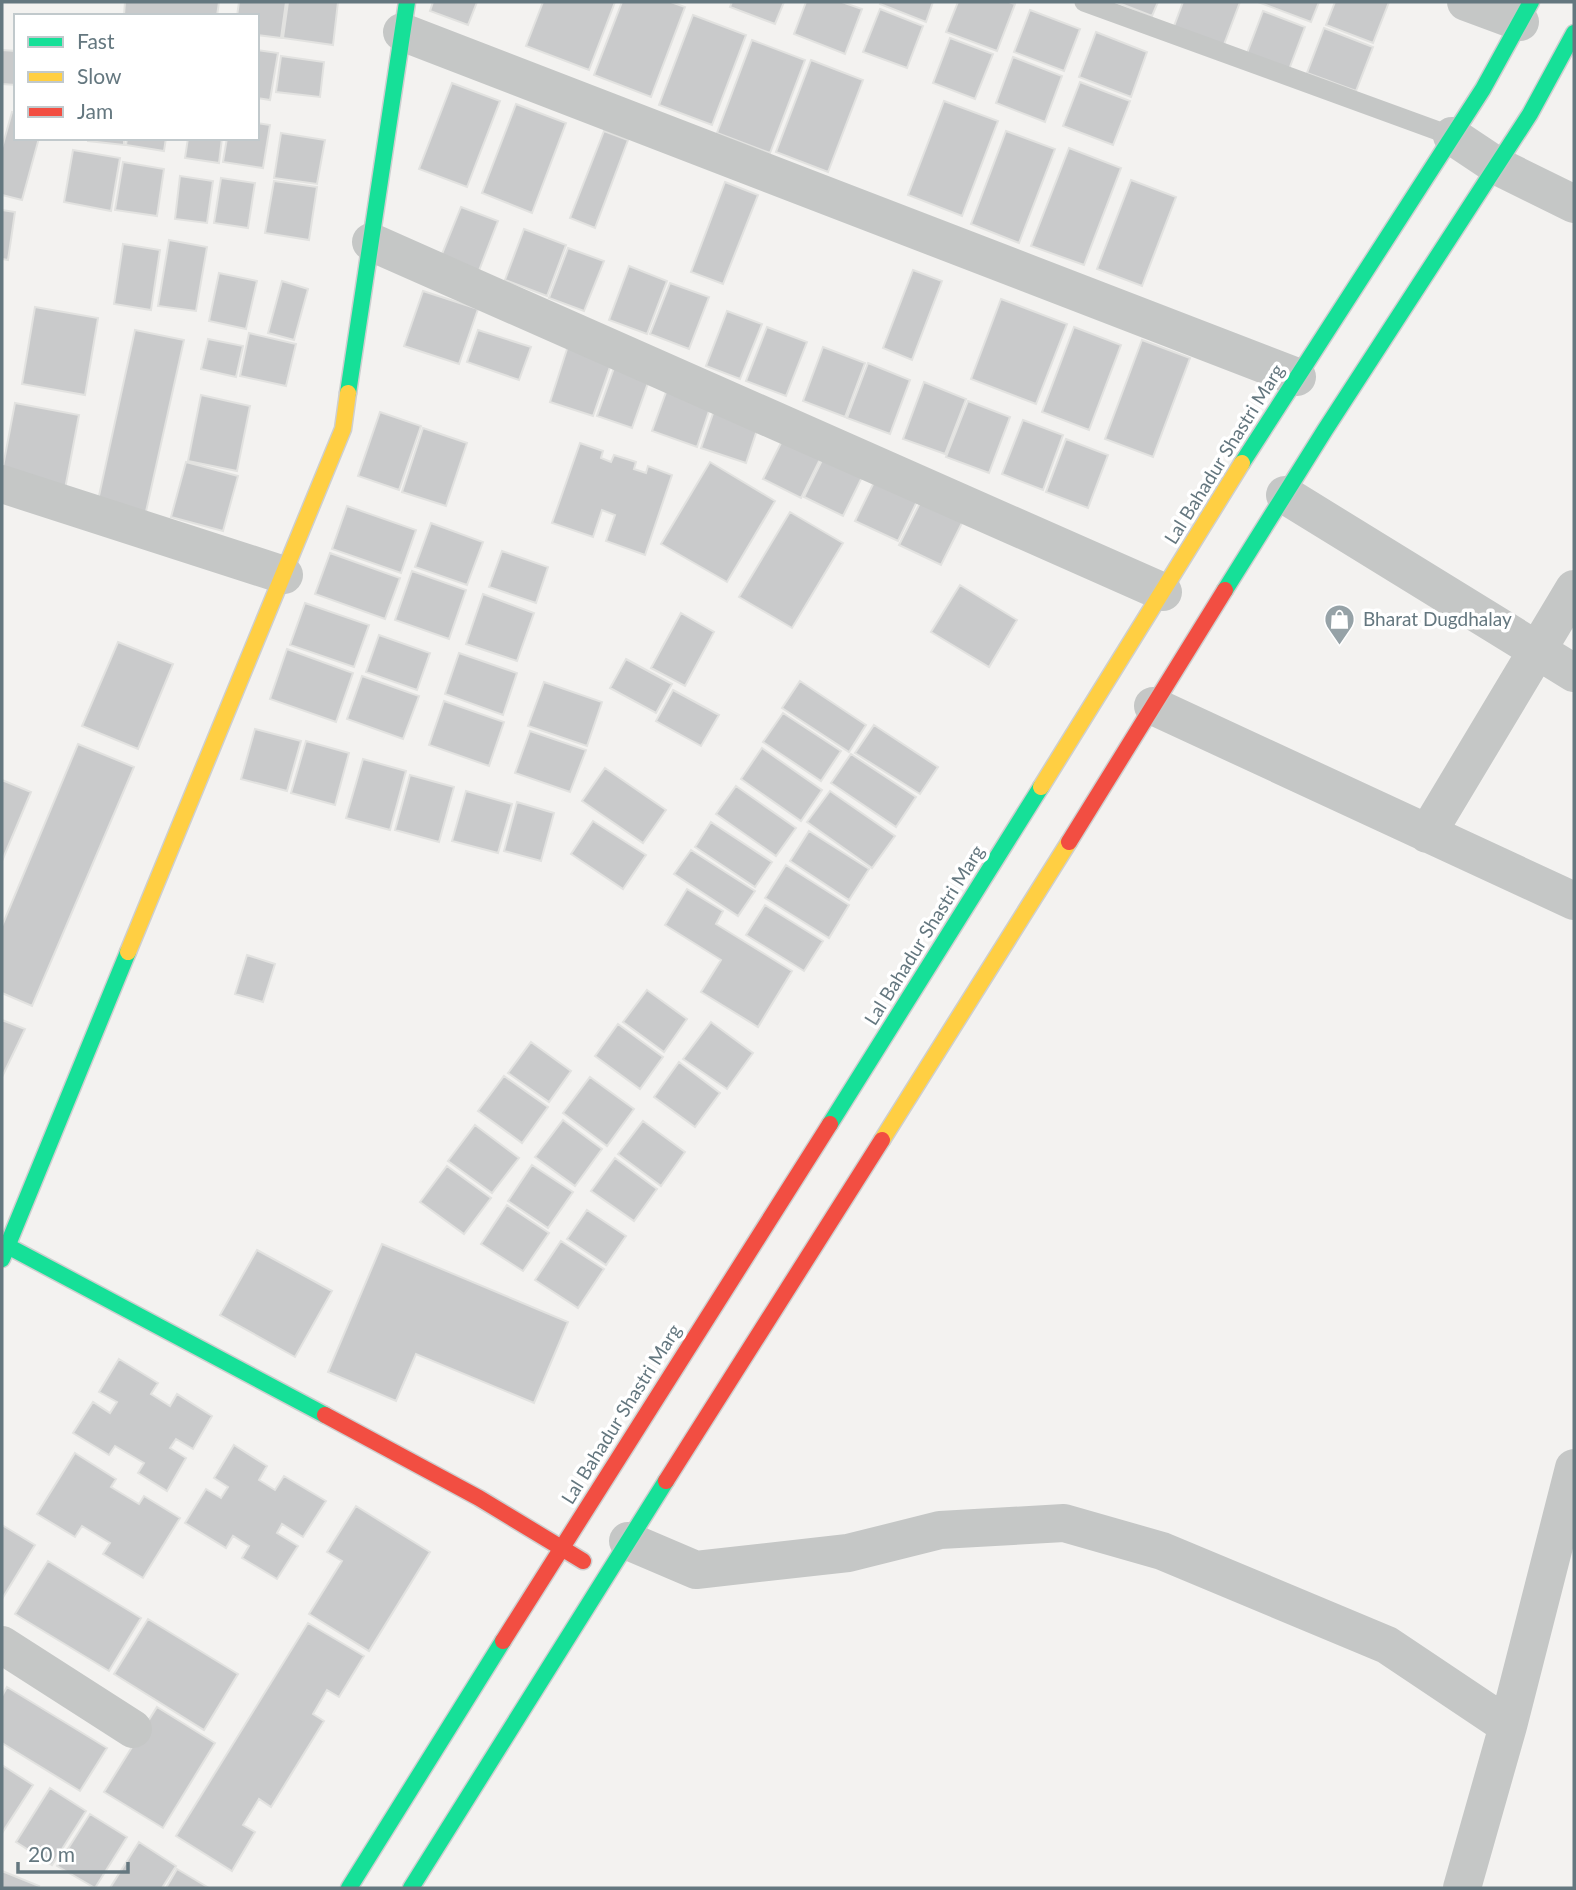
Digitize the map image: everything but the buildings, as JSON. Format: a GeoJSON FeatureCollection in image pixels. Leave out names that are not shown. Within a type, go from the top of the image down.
{"type":"FeatureCollection","features":[{"type":"Feature","properties":{"kind":"main road","name":"Lal Bahadur Shastri Marg"},"geometry":{"type":"LineString","coordinates":[[349,1888],[560,1549],[903,1009],[1297,377],[1483,89],[1526,12]]}},
{"type":"Feature","properties":{"kind":"main road"},"geometry":{"type":"LineString","coordinates":[[404,17],[343,429],[4,1249],[480,1498],[560,1549],[607,1574]]}},
{"type":"Feature","properties":{"kind":"main road"},"geometry":{"type":"LineString","coordinates":[[411,1888],[949,1034],[1284,495],[1530,114],[1574,33]]}},
{"type":"Feature","properties":{"kind":"street"},"geometry":{"type":"LineString","coordinates":[[1466,2],[1526,12]]}},
{"type":"Feature","properties":{"kind":"street"},"geometry":{"type":"LineString","coordinates":[[404,17],[1297,377]]}},
{"type":"Feature","properties":{"kind":"street"},"geometry":{"type":"LineString","coordinates":[[1452,136],[1496,166],[1574,205]]}},
{"type":"Feature","properties":{"kind":"street"},"geometry":{"type":"LineString","coordinates":[[371,242],[1163,592]]}},
{"type":"Feature","properties":{"kind":"street"},"geometry":{"type":"LineString","coordinates":[[2,484],[284,575]]}},
{"type":"Feature","properties":{"kind":"street"},"geometry":{"type":"LineString","coordinates":[[1284,495],[1574,673]]}},
{"type":"Feature","properties":{"kind":"street"},"geometry":{"type":"LineString","coordinates":[[1427,834],[1574,589]]}},
{"type":"Feature","properties":{"kind":"street"},"geometry":{"type":"LineString","coordinates":[[1153,706],[1574,901]]}},
{"type":"Feature","properties":{"kind":"street"},"geometry":{"type":"LineString","coordinates":[[1462,1888],[1508,1726],[1574,1468]]}},
{"type":"Feature","properties":{"kind":"street"},"geometry":{"type":"LineString","coordinates":[[628,1541],[696,1570],[848,1553],[940,1530],[1064,1523],[1162,1551],[1387,1645],[1508,1726]]}},
{"type":"Feature","properties":{"kind":"street"},"geometry":{"type":"LineString","coordinates":[[2,1645],[133,1729]]}},
{"type":"Feature","properties":{"kind":"lane"},"geometry":{"type":"LineString","coordinates":[[1084,2],[1452,136]]}},
{"type":"Feature","properties":{"kind":"traffic: fast"},"geometry":{"type":"LineString","coordinates":[[348,393],[407,2]]}},
{"type":"Feature","properties":{"kind":"traffic: fast"},"geometry":{"type":"LineString","coordinates":[[1242,463],[1483,89],[1531,2]]}},
{"type":"Feature","properties":{"kind":"traffic: fast"},"geometry":{"type":"LineString","coordinates":[[1225,590],[1325,430],[1530,114],[1574,33]]}},
{"type":"Feature","properties":{"kind":"traffic: fast"},"geometry":{"type":"LineString","coordinates":[[830,1124],[1041,787]]}},
{"type":"Feature","properties":{"kind":"traffic: fast"},"geometry":{"type":"LineString","coordinates":[[2,1259],[128,952]]}},
{"type":"Feature","properties":{"kind":"traffic: fast"},"geometry":{"type":"LineString","coordinates":[[2,1243],[325,1415]]}},
{"type":"Feature","properties":{"kind":"traffic: fast"},"geometry":{"type":"LineString","coordinates":[[411,1888],[666,1481]]}},
{"type":"Feature","properties":{"kind":"traffic: fast"},"geometry":{"type":"LineString","coordinates":[[349,1888],[503,1641]]}},
{"type":"Feature","properties":{"kind":"traffic: slow"},"geometry":{"type":"LineString","coordinates":[[128,952],[343,429],[348,393]]}},
{"type":"Feature","properties":{"kind":"traffic: slow"},"geometry":{"type":"LineString","coordinates":[[1041,787],[1242,463]]}},
{"type":"Feature","properties":{"kind":"traffic: slow"},"geometry":{"type":"LineString","coordinates":[[882,1140],[1069,842]]}},
{"type":"Feature","properties":{"kind":"traffic: jam"},"geometry":{"type":"LineString","coordinates":[[1069,842],[1225,590]]}},
{"type":"Feature","properties":{"kind":"traffic: jam"},"geometry":{"type":"LineString","coordinates":[[503,1641],[830,1124]]}},
{"type":"Feature","properties":{"kind":"traffic: jam"},"geometry":{"type":"LineString","coordinates":[[666,1481],[882,1140]]}},
{"type":"Feature","properties":{"kind":"traffic: jam"},"geometry":{"type":"LineString","coordinates":[[325,1415],[479,1498],[583,1561]]}},
{"type":"Feature","properties":{"kind":"place","name":"Bharat Dugdhalay"},"geometry":{"type":"Point","coordinates":[1340,646]}}]}
